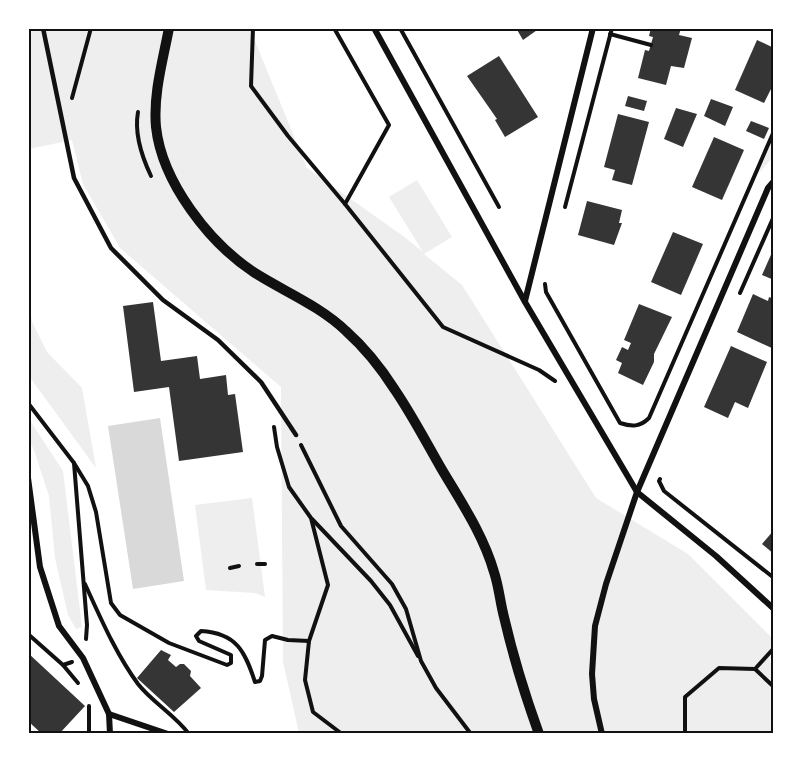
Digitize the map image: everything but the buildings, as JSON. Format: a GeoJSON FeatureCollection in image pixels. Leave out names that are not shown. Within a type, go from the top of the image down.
{"type":"FeatureCollection","features":[{"type":"Feature","properties":{"kind":"street"},"geometry":{"type":"LineString","coordinates":[[169,28],[156,96],[156,126],[163,160],[178,190],[200,222],[228,251],[254,272],[302,300],[345,330],[373,358],[396,390],[480,534],[495,573],[503,616],[539,734]]}},
{"type":"Feature","properties":{"kind":"street"},"geometry":{"type":"LineString","coordinates":[[374,28],[525,302],[637,492],[716,556],[774,609]]}},
{"type":"Feature","properties":{"kind":"street"},"geometry":{"type":"LineString","coordinates":[[525,302],[593,28]]}},
{"type":"Feature","properties":{"kind":"street"},"geometry":{"type":"LineString","coordinates":[[602,734],[592,674],[595,626],[606,584],[637,492],[768,188],[774,181]]}},
{"type":"Feature","properties":{"kind":"street"},"geometry":{"type":"LineString","coordinates":[[28,478],[40,567],[59,626],[83,658],[109,714],[110,734]]}},
{"type":"Feature","properties":{"kind":"street"},"geometry":{"type":"LineString","coordinates":[[109,714],[168,734]]}},
{"type":"Feature","properties":{"kind":"lane"},"geometry":{"type":"LineString","coordinates":[[43,28],[74,178],[111,248],[163,300],[218,340],[261,382],[296,435]]}},
{"type":"Feature","properties":{"kind":"path"},"geometry":{"type":"LineString","coordinates":[[72,99],[91,28]]}},
{"type":"Feature","properties":{"kind":"path"},"geometry":{"type":"LineString","coordinates":[[254,28],[251,86],[288,136],[443,327],[539,370],[580,398]]}},
{"type":"Feature","properties":{"kind":"path"},"geometry":{"type":"LineString","coordinates":[[334,28],[389,125],[345,204]]}},
{"type":"Feature","properties":{"kind":"path"},"geometry":{"type":"LineString","coordinates":[[400,28],[499,207]]}},
{"type":"Feature","properties":{"kind":"path"},"geometry":{"type":"LineString","coordinates":[[564,212],[612,28]]}},
{"type":"Feature","properties":{"kind":"path"},"geometry":{"type":"LineString","coordinates":[[610,34],[651,45]]}},
{"type":"Feature","properties":{"kind":"path"},"geometry":{"type":"LineString","coordinates":[[138,110],[140,153],[154,182]]}},
{"type":"Feature","properties":{"kind":"path"},"geometry":{"type":"LineString","coordinates":[[546,278],[546,292],[620,423],[629,426],[643,424],[649,418],[774,132]]}},
{"type":"Feature","properties":{"kind":"path"},"geometry":{"type":"LineString","coordinates":[[736,304],[774,216]]}},
{"type":"Feature","properties":{"kind":"path"},"geometry":{"type":"LineString","coordinates":[[270,396],[277,447],[289,487],[311,518],[371,581],[390,605],[436,688],[471,734]]}},
{"type":"Feature","properties":{"kind":"path"},"geometry":{"type":"LineString","coordinates":[[28,403],[74,463],[88,486],[96,512],[111,603],[120,615],[170,642],[227,665],[231,663],[231,656],[199,641],[196,636],[201,631],[211,631],[234,640],[247,657],[255,682],[260,681],[262,676],[265,640],[272,636],[288,640],[309,641]]}},
{"type":"Feature","properties":{"kind":"path"},"geometry":{"type":"LineString","coordinates":[[296,435],[341,526],[369,556],[397,592],[406,609],[421,661]]}},
{"type":"Feature","properties":{"kind":"path"},"geometry":{"type":"LineString","coordinates":[[63,666],[83,658],[87,625],[74,463]]}},
{"type":"Feature","properties":{"kind":"path"},"geometry":{"type":"LineString","coordinates":[[663,472],[659,481],[664,491],[774,578]]}},
{"type":"Feature","properties":{"kind":"path"},"geometry":{"type":"LineString","coordinates":[[311,518],[328,585],[309,641],[305,680],[313,712],[342,734]]}},
{"type":"Feature","properties":{"kind":"path"},"geometry":{"type":"LineString","coordinates":[[257,564],[265,564]]}},
{"type":"Feature","properties":{"kind":"path"},"geometry":{"type":"LineString","coordinates":[[230,568],[239,566]]}},
{"type":"Feature","properties":{"kind":"path"},"geometry":{"type":"LineString","coordinates":[[84,581],[109,636],[140,686],[178,720],[189,734]]}},
{"type":"Feature","properties":{"kind":"path"},"geometry":{"type":"LineString","coordinates":[[28,634],[63,666],[80,686]]}},
{"type":"Feature","properties":{"kind":"path"},"geometry":{"type":"LineString","coordinates":[[755,669],[774,648]]}},
{"type":"Feature","properties":{"kind":"path"},"geometry":{"type":"LineString","coordinates":[[685,734],[685,697],[719,668],[755,669],[774,687]]}},
{"type":"Feature","properties":{"kind":"path"},"geometry":{"type":"LineString","coordinates":[[89,704],[89,734]]}},
{"type":"Feature","properties":{"kind":"shaded area"},"geometry":{"type":"Polygon","coordinates":[[[29,29],[250,29],[307,168],[423,252],[389,197],[417,180],[452,237],[424,254],[462,285],[596,498],[688,554],[773,639],[773,656],[769,660],[773,667],[773,733],[299,733],[283,662],[281,387],[120,248],[83,184],[72,140],[29,149],[29,29]]]}},
{"type":"Feature","properties":{"kind":"shaded area"},"geometry":{"type":"Polygon","coordinates":[[[773,139],[773,157],[758,174],[773,139]]]}},
{"type":"Feature","properties":{"kind":"shaded area"},"geometry":{"type":"Polygon","coordinates":[[[28,294],[32,322],[47,352],[82,388],[96,468],[29,376],[28,294]]]}},
{"type":"Feature","properties":{"kind":"shaded area"},"geometry":{"type":"Polygon","coordinates":[[[160,418],[184,581],[133,589],[108,426],[160,418]]]}},
{"type":"Feature","properties":{"kind":"shaded area"},"geometry":{"type":"Polygon","coordinates":[[[29,419],[63,471],[82,627],[76,629],[68,615],[55,558],[49,496],[29,440],[29,419]]]}},
{"type":"Feature","properties":{"kind":"shaded area"},"geometry":{"type":"Polygon","coordinates":[[[252,498],[265,597],[255,593],[206,590],[195,505],[252,498]]]}}]}
